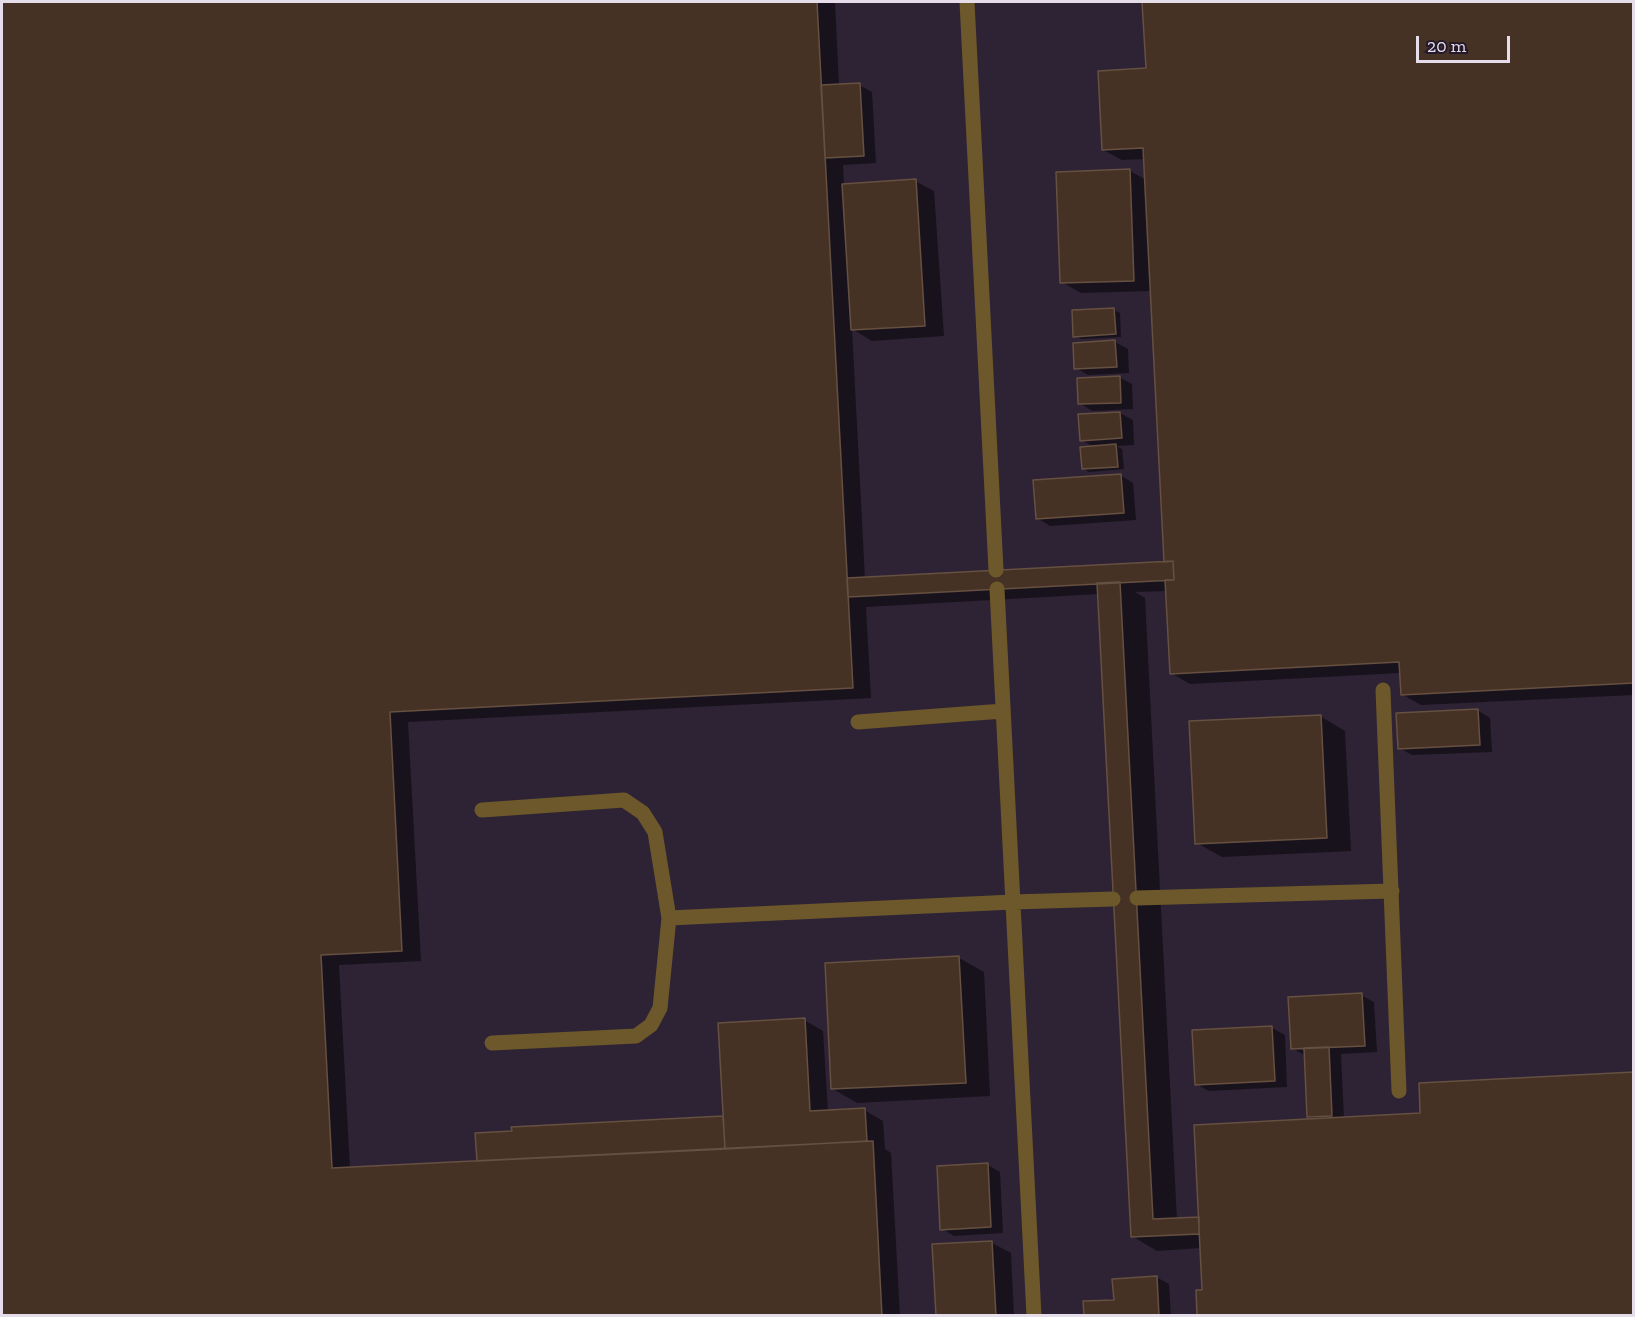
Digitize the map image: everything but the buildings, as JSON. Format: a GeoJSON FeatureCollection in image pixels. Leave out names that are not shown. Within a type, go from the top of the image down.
{"type":"FeatureCollection","features":[{"type":"Feature","properties":{"kind":"lane"},"geometry":{"type":"LineString","coordinates":[[967,2],[996,570]]}},
{"type":"Feature","properties":{"kind":"lane"},"geometry":{"type":"LineString","coordinates":[[997,589],[1034,1316]]}},
{"type":"Feature","properties":{"kind":"lane"},"geometry":{"type":"LineString","coordinates":[[1383,690],[1399,1091]]}},
{"type":"Feature","properties":{"kind":"lane"},"geometry":{"type":"LineString","coordinates":[[858,722],[1003,711]]}},
{"type":"Feature","properties":{"kind":"lane"},"geometry":{"type":"LineString","coordinates":[[482,810],[624,800],[643,813],[655,832],[669,918],[660,1008],[651,1025],[636,1036],[492,1043]]}},
{"type":"Feature","properties":{"kind":"lane"},"geometry":{"type":"LineString","coordinates":[[1137,898],[1392,891]]}},
{"type":"Feature","properties":{"kind":"lane"},"geometry":{"type":"LineString","coordinates":[[669,918],[1113,899]]}}]}
